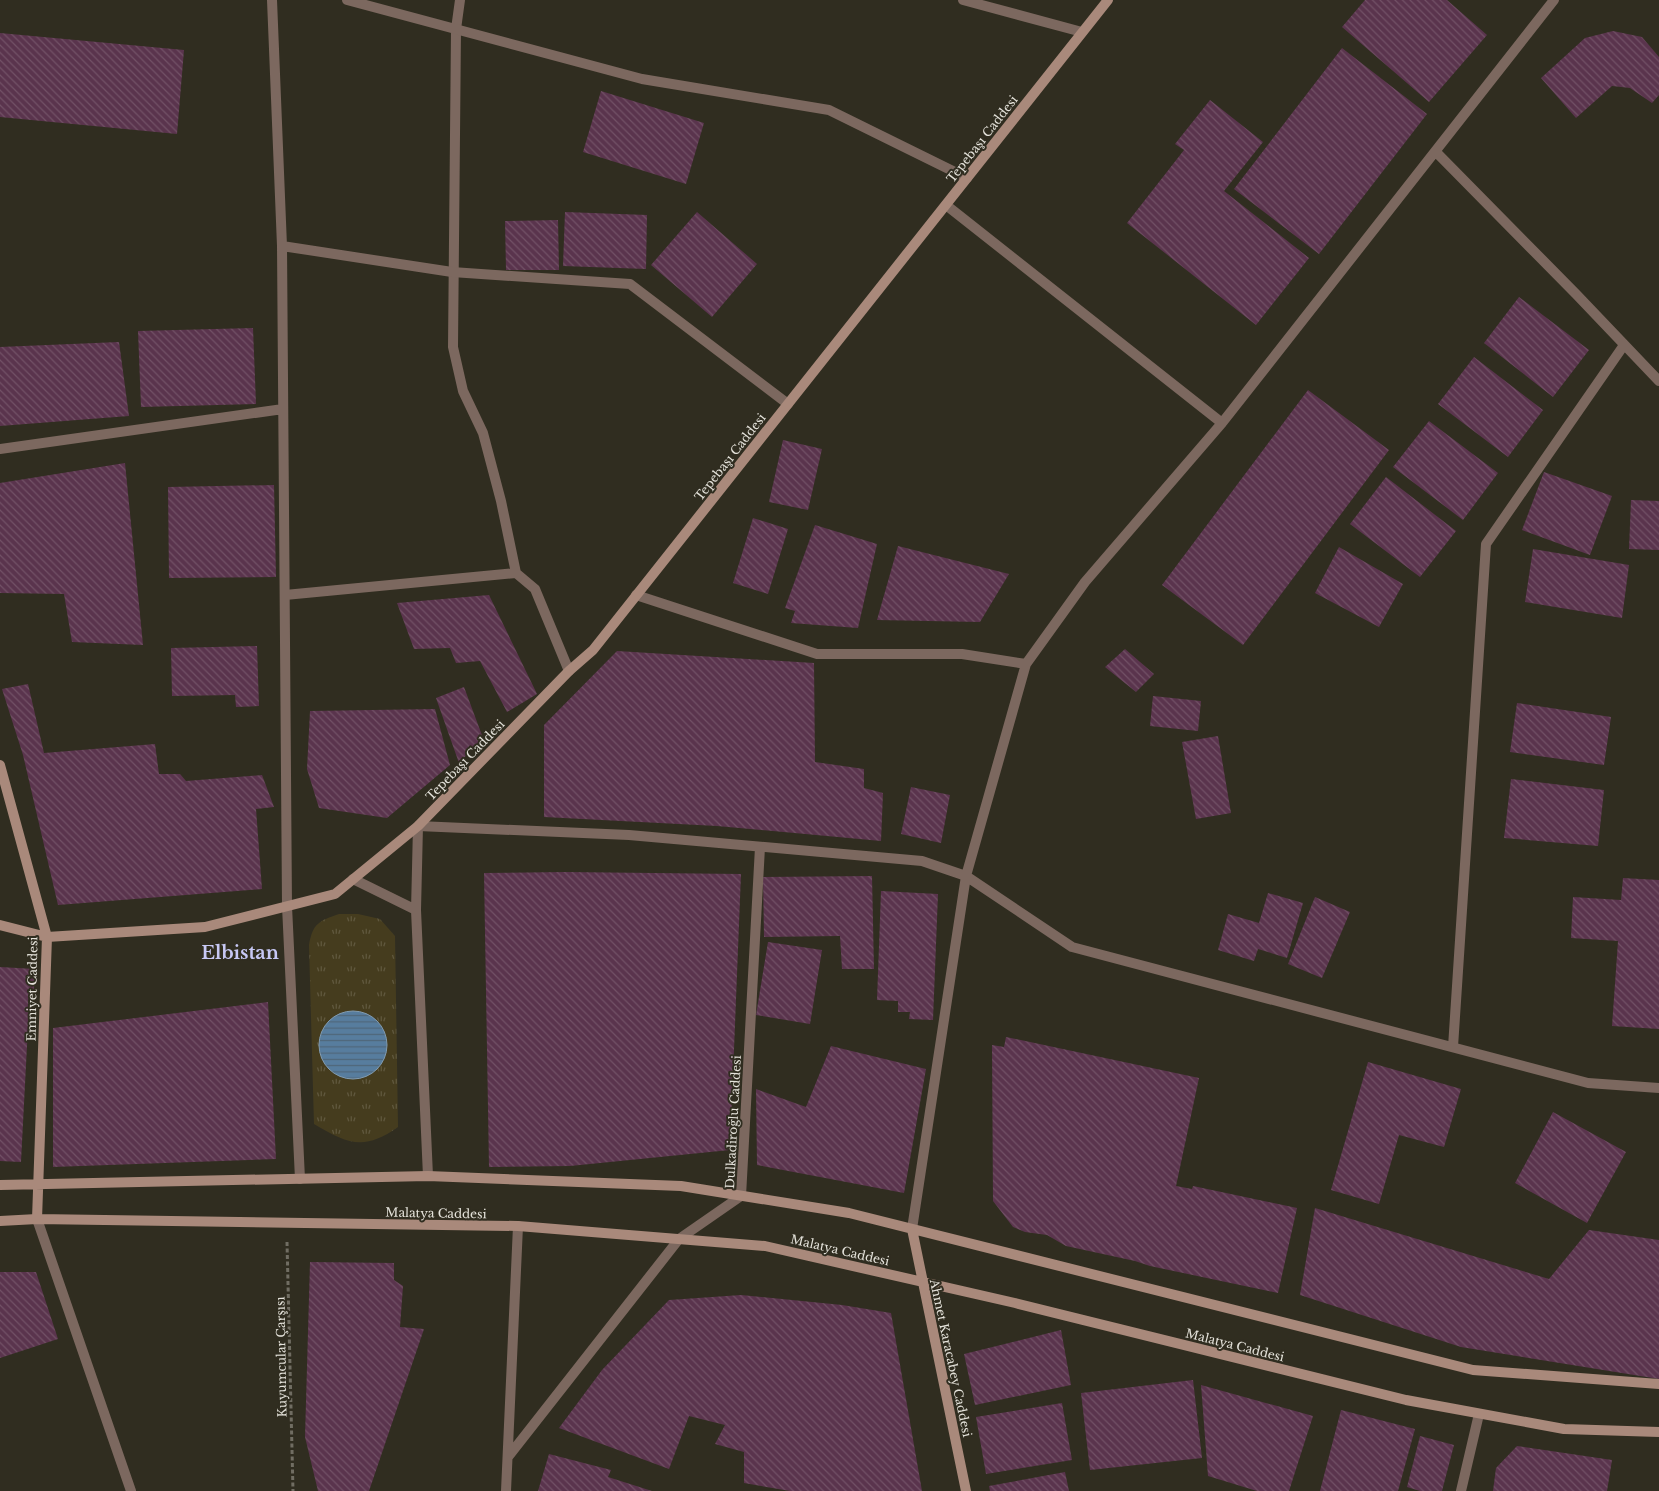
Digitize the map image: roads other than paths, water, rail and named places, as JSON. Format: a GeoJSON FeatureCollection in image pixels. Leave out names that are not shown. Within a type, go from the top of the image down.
{"type":"FeatureCollection","features":[{"type":"Feature","properties":{"kind":"street"},"geometry":{"type":"LineString","coordinates":[[272,0],[282,246],[287,906],[300,1179]]}},
{"type":"Feature","properties":{"kind":"street"},"geometry":{"type":"LineString","coordinates":[[347,0],[642,79],[829,110],[967,178]]}},
{"type":"Feature","properties":{"kind":"street"},"geometry":{"type":"LineString","coordinates":[[460,0],[456,29],[452,272],[453,347],[463,391],[483,433],[501,501],[516,573],[535,590],[569,671]]}},
{"type":"Feature","properties":{"kind":"street"},"geometry":{"type":"LineString","coordinates":[[963,0],[1082,32]]}},
{"type":"Feature","properties":{"kind":"street","name":"Tepebaşı Caddesi"},"geometry":{"type":"LineString","coordinates":[[287,906],[335,894],[418,826],[569,671],[593,650],[1108,0]]}},
{"type":"Feature","properties":{"kind":"street"},"geometry":{"type":"LineString","coordinates":[[912,1229],[966,876],[1026,664],[1085,582],[1222,423],[1554,0]]}},
{"type":"Feature","properties":{"kind":"street"},"geometry":{"type":"LineString","coordinates":[[1436,152],[1659,381]]}},
{"type":"Feature","properties":{"kind":"street"},"geometry":{"type":"LineString","coordinates":[[946,205],[1222,423]]}},
{"type":"Feature","properties":{"kind":"street"},"geometry":{"type":"LineString","coordinates":[[282,246],[452,272],[630,284],[788,404]]}},
{"type":"Feature","properties":{"kind":"street"},"geometry":{"type":"LineString","coordinates":[[1453,1047],[1486,544],[1624,345]]}},
{"type":"Feature","properties":{"kind":"street"},"geometry":{"type":"LineString","coordinates":[[0,449],[283,409]]}},
{"type":"Feature","properties":{"kind":"street"},"geometry":{"type":"LineString","coordinates":[[285,595],[516,573]]}},
{"type":"Feature","properties":{"kind":"street"},"geometry":{"type":"LineString","coordinates":[[636,595],[817,654],[962,654],[1026,664]]}},
{"type":"Feature","properties":{"kind":"street","name":"Emniyet Caddesi"},"geometry":{"type":"LineString","coordinates":[[0,765],[47,937],[37,1219]]}},
{"type":"Feature","properties":{"kind":"street"},"geometry":{"type":"LineString","coordinates":[[428,1176],[416,910],[418,826],[629,835],[922,861],[966,876],[1072,947],[1588,1083],[1659,1088]]}},
{"type":"Feature","properties":{"kind":"street","name":"Dulkadiroğlu Caddesi"},"geometry":{"type":"LineString","coordinates":[[508,1457],[679,1239],[741,1196],[760,847]]}},
{"type":"Feature","properties":{"kind":"street"},"geometry":{"type":"LineString","coordinates":[[353,879],[416,910]]}},
{"type":"Feature","properties":{"kind":"street"},"geometry":{"type":"LineString","coordinates":[[0,925],[47,937],[205,927],[287,906]]}},
{"type":"Feature","properties":{"kind":"street"},"geometry":{"type":"LineString","coordinates":[[0,1184],[428,1176],[681,1186],[849,1214],[1473,1370],[1659,1384]]}},
{"type":"Feature","properties":{"kind":"street"},"geometry":{"type":"LineString","coordinates":[[37,1219],[131,1491]]}},
{"type":"Feature","properties":{"kind":"street","name":"Malatya Caddesi"},"geometry":{"type":"LineString","coordinates":[[0,1221],[37,1219],[518,1226],[765,1246],[1015,1303],[1406,1400],[1564,1429],[1659,1432]]}},
{"type":"Feature","properties":{"kind":"street"},"geometry":{"type":"LineString","coordinates":[[506,1491],[518,1226]]}},
{"type":"Feature","properties":{"kind":"street","name":"Ahmet Karacabey Caddesi"},"geometry":{"type":"LineString","coordinates":[[912,1229],[966,1491]]}},
{"type":"Feature","properties":{"kind":"street"},"geometry":{"type":"LineString","coordinates":[[1461,1491],[1479,1414]]}},
{"type":"Feature","properties":{"kind":"water"},"geometry":{"type":"Polygon","coordinates":[[[353,1011],[366,1014],[377,1021],[384,1032],[387,1045],[384,1058],[377,1069],[366,1076],[353,1079],[340,1076],[329,1069],[322,1058],[319,1045],[322,1032],[329,1021],[340,1014],[353,1011]]]}},
{"type":"Feature","properties":{"kind":"district","name":"Elbistan"},"geometry":{"type":"Point","coordinates":[240,953]}}]}
